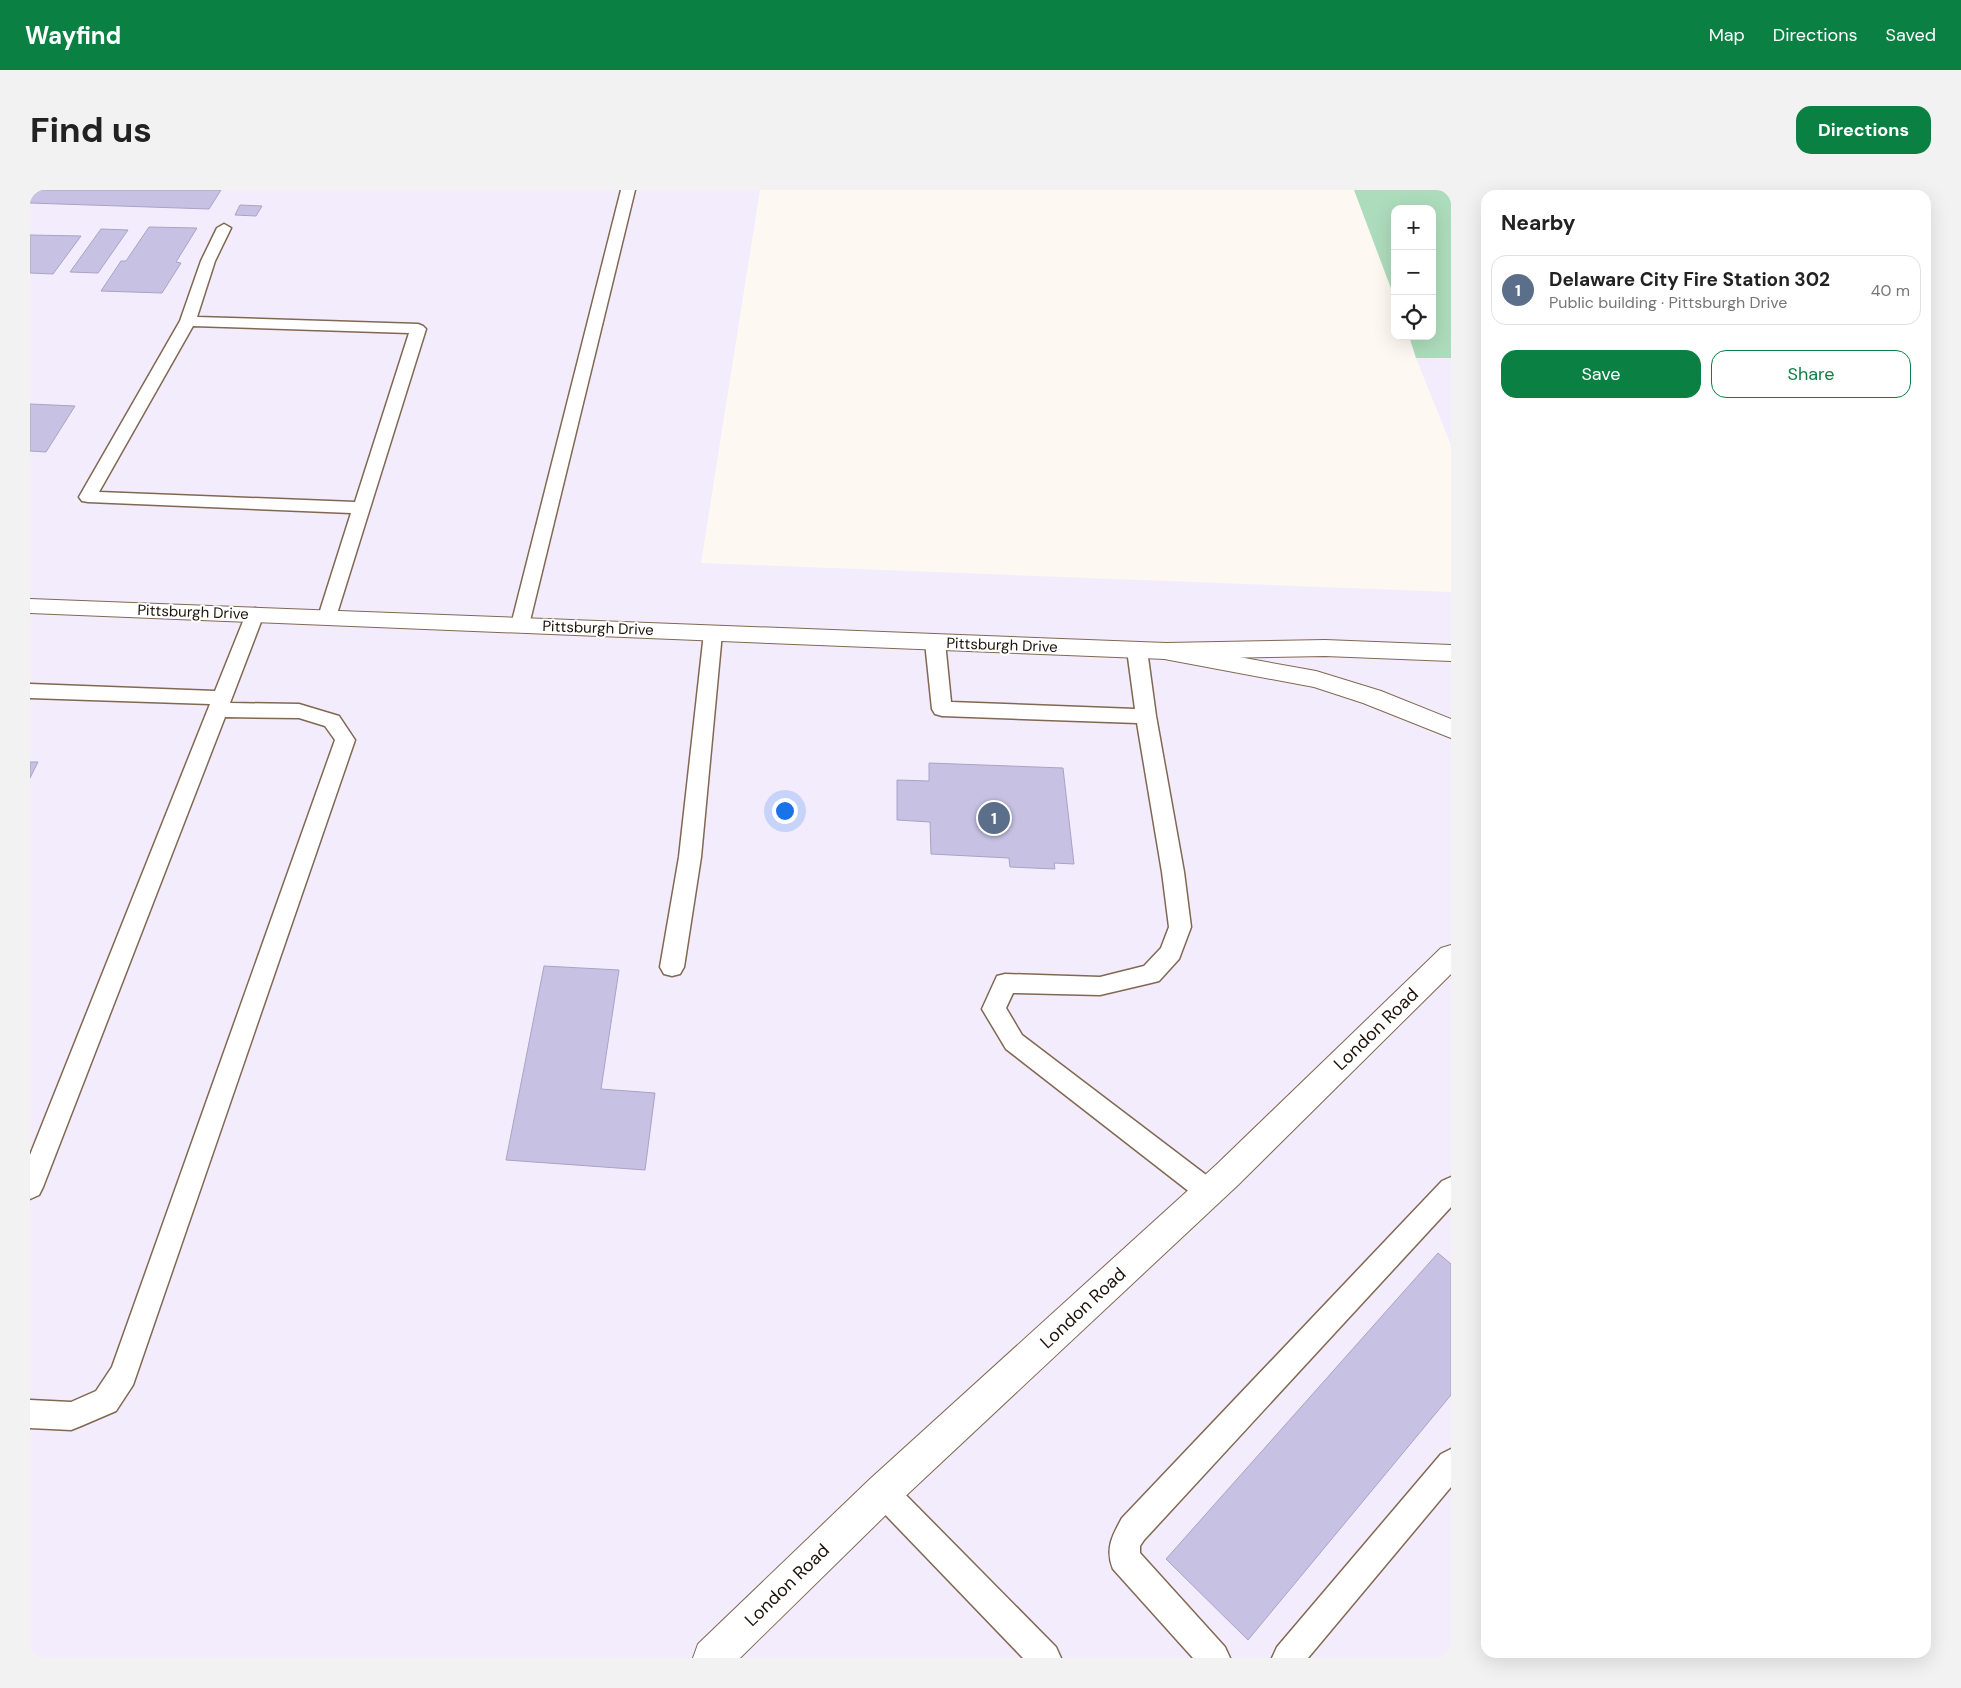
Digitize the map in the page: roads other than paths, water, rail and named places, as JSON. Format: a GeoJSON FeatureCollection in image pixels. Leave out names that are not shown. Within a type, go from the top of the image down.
{"type":"FeatureCollection","features":[{"type":"Feature","properties":{"kind":"street","name":"Pittsburgh Drive"},"geometry":{"type":"LineString","coordinates":[[30,606],[1166,651],[1325,648],[1451,653]]}},
{"type":"Feature","properties":{"kind":"street","name":"Pittsburgh Drive"},"geometry":{"type":"LineString","coordinates":[[1166,651],[1316,679],[1372,697],[1451,729]]}},
{"type":"Feature","properties":{"kind":"street","name":"London Road"},"geometry":{"type":"LineString","coordinates":[[712,1658],[883,1492],[1209,1192],[1451,956]]}},
{"type":"Feature","properties":{"kind":"lane"},"geometry":{"type":"LineString","coordinates":[[520,625],[628,190]]}},
{"type":"Feature","properties":{"kind":"lane"},"geometry":{"type":"LineString","coordinates":[[224,228],[208,261],[188,321],[88,497],[362,508]]}},
{"type":"Feature","properties":{"kind":"lane"},"geometry":{"type":"LineString","coordinates":[[188,321],[418,329],[328,617]]}},
{"type":"Feature","properties":{"kind":"lane"},"geometry":{"type":"LineString","coordinates":[[30,1187],[255,614]]}},
{"type":"Feature","properties":{"kind":"lane"},"geometry":{"type":"LineString","coordinates":[[672,967],[690,857],[713,633]]}},
{"type":"Feature","properties":{"kind":"lane"},"geometry":{"type":"LineString","coordinates":[[935,642],[942,709],[1146,716]]}},
{"type":"Feature","properties":{"kind":"lane"},"geometry":{"type":"LineString","coordinates":[[1137,650],[1146,716],[1173,872],[1180,927],[1171,953],[1150,974],[1100,986],[1006,983],[994,1009],[1014,1042],[1209,1192]]}},
{"type":"Feature","properties":{"kind":"lane"},"geometry":{"type":"LineString","coordinates":[[30,691],[299,711],[332,721],[345,740],[123,1375],[106,1401],[71,1416],[30,1414]]}},
{"type":"Feature","properties":{"kind":"lane"},"geometry":{"type":"LineString","coordinates":[[1214,1658],[1124,1558],[1125,1543],[1133,1529],[1451,1189]]}},
{"type":"Feature","properties":{"kind":"lane"},"geometry":{"type":"LineString","coordinates":[[1288,1658],[1451,1464]]}},
{"type":"Feature","properties":{"kind":"lane"},"geometry":{"type":"LineString","coordinates":[[883,1492],[1045,1658]]}},
{"type":"Feature","properties":{"kind":"place","name":"Delaware City Fire Station 302"},"geometry":{"type":"Point","coordinates":[994,818]}}]}
